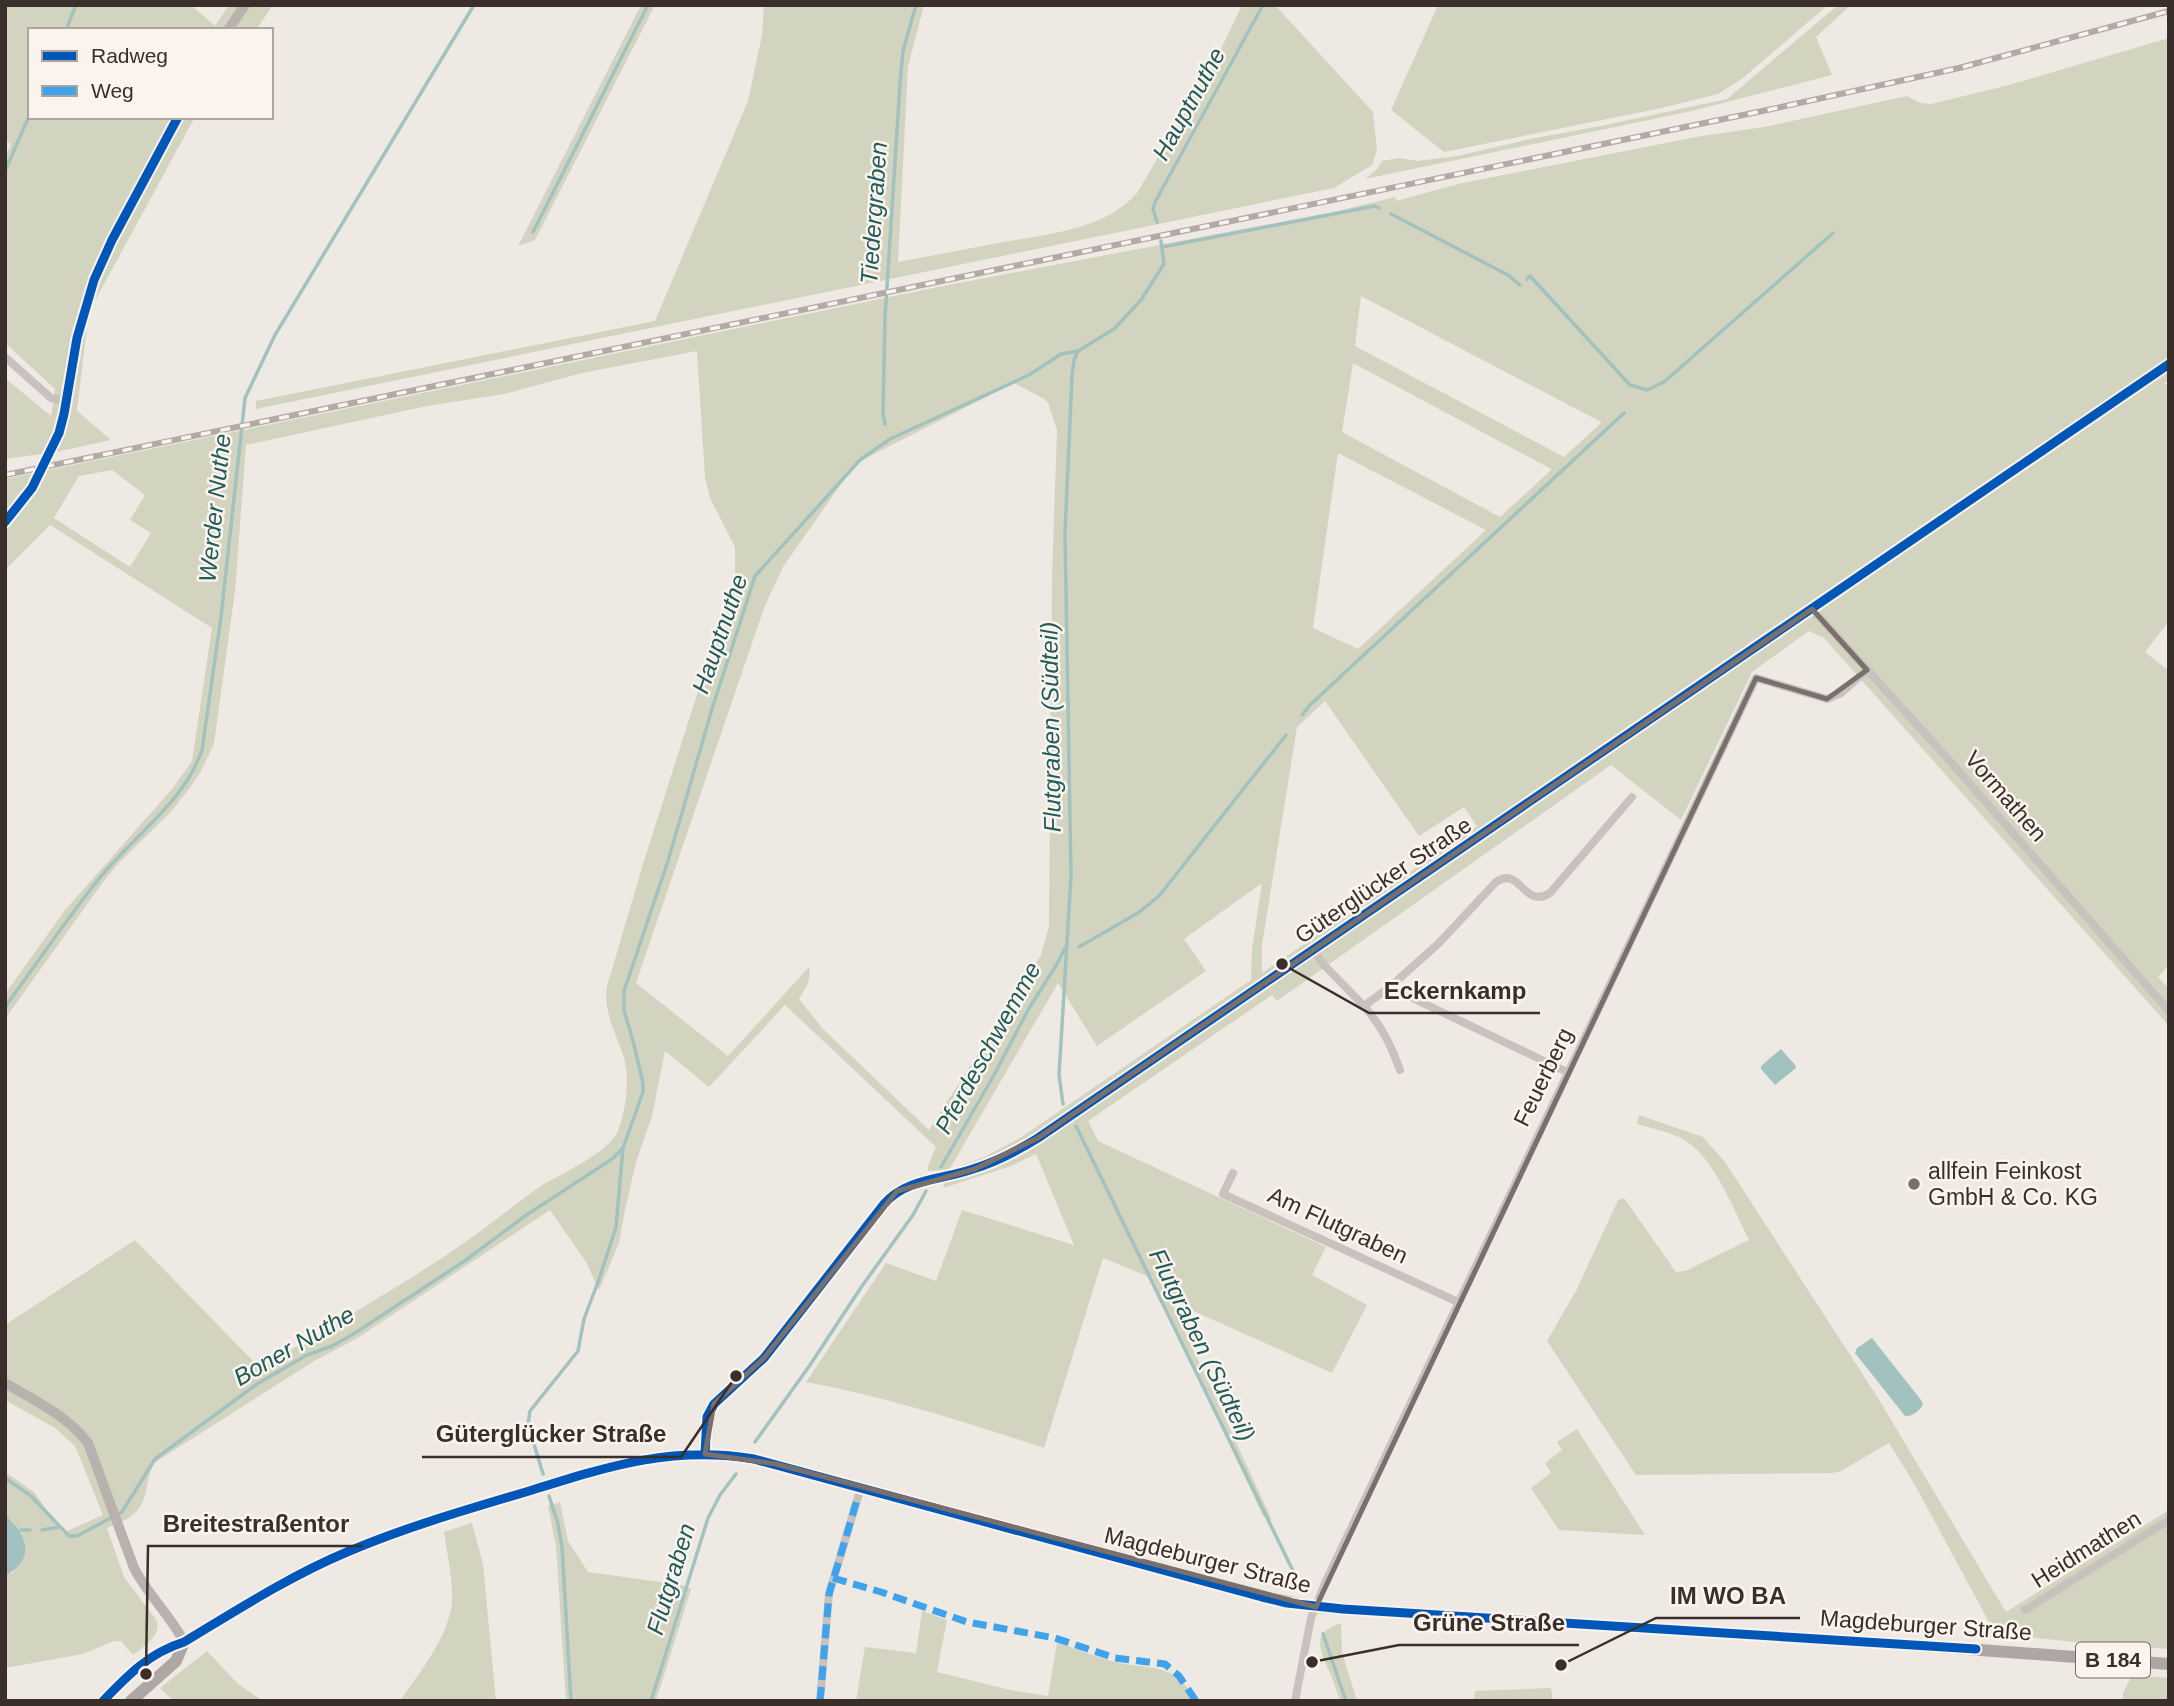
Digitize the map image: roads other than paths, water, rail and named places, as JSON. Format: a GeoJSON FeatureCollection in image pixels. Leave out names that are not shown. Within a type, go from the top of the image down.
{"type":"FeatureCollection","features":[{"type":"Feature","properties":{"kind":"main road","name":"Magdeburger Straße"},"geometry":{"type":"LineString","coordinates":[[184,1643],[292,1578],[348,1551],[625,1462],[672,1455],[705,1454],[754,1459],[1262,1597],[1316,1607],[2169,1664]]}},
{"type":"Feature","properties":{"kind":"main road","name":"B 184"},"geometry":{"type":"LineString","coordinates":[[103,1701],[140,1665],[165,1648],[184,1643]]}},
{"type":"Feature","properties":{"kind":"main road","name":"B 184"},"geometry":{"type":"LineString","coordinates":[[131,1701],[176,1661],[184,1643]]}},
{"type":"Feature","properties":{"kind":"street"},"geometry":{"type":"LineString","coordinates":[[229,28],[245,5]]}},
{"type":"Feature","properties":{"kind":"street"},"geometry":{"type":"LineString","coordinates":[[5,522],[27,497],[59,433],[87,300],[112,240],[177,119]]}},
{"type":"Feature","properties":{"kind":"street"},"geometry":{"type":"LineString","coordinates":[[5,357],[51,398],[66,401]]}},
{"type":"Feature","properties":{"kind":"street","name":"Güterglücker Straße"},"geometry":{"type":"LineString","coordinates":[[705,1454],[707,1418],[714,1404],[764,1358],[891,1196],[904,1187],[957,1174],[1007,1156],[1038,1138],[2169,364]]}},
{"type":"Feature","properties":{"kind":"street","name":"Vormathen"},"geometry":{"type":"LineString","coordinates":[[1812,608],[2169,1011]]}},
{"type":"Feature","properties":{"kind":"street","name":"Feuerberg"},"geometry":{"type":"LineString","coordinates":[[1295,1701],[1311,1618],[1325,1583],[1756,678],[1827,699],[1841,693],[1867,670]]}},
{"type":"Feature","properties":{"kind":"street"},"geometry":{"type":"LineString","coordinates":[[1364,1006],[1439,943],[1502,878],[1513,879],[1532,896],[1543,897],[1550,893],[1632,797]]}},
{"type":"Feature","properties":{"kind":"street"},"geometry":{"type":"LineString","coordinates":[[1314,950],[1323,964],[1381,1026],[1400,1070]]}},
{"type":"Feature","properties":{"kind":"street"},"geometry":{"type":"LineString","coordinates":[[1391,986],[1567,1072]]}},
{"type":"Feature","properties":{"kind":"street","name":"Am Flutgraben"},"geometry":{"type":"LineString","coordinates":[[1234,1172],[1223,1194],[1458,1302]]}},
{"type":"Feature","properties":{"kind":"street"},"geometry":{"type":"LineString","coordinates":[[5,1383],[65,1420],[82,1434],[88,1443],[138,1576],[168,1615],[184,1643]]}},
{"type":"Feature","properties":{"kind":"street"},"geometry":{"type":"LineString","coordinates":[[820,1701],[829,1594],[861,1487]]}},
{"type":"Feature","properties":{"kind":"street","name":"Heidmathen"},"geometry":{"type":"LineString","coordinates":[[2025,1610],[2169,1520]]}},
{"type":"Feature","properties":{"kind":"water"},"geometry":{"type":"Polygon","coordinates":[[[1781,1049],[1796,1068],[1775,1085],[1761,1066],[1781,1049]]]}},
{"type":"Feature","properties":{"kind":"water"},"geometry":{"type":"Polygon","coordinates":[[[1872,1338],[1921,1400],[1923,1405],[1913,1415],[1905,1416],[1855,1353],[1857,1348],[1872,1338]]]}},
{"type":"Feature","properties":{"kind":"water"},"geometry":{"type":"Polygon","coordinates":[[[5,1515],[23,1539],[25,1555],[15,1569],[5,1576],[5,1515]]]}},
{"type":"Feature","properties":{"kind":"waterway"},"geometry":{"type":"LineString","coordinates":[[67,28],[76,5]]}},
{"type":"Feature","properties":{"kind":"waterway","name":"Werder Nuthe"},"geometry":{"type":"LineString","coordinates":[[5,1007],[98,880],[170,803],[194,769],[202,750],[221,617],[245,398],[275,335],[474,5]]}},
{"type":"Feature","properties":{"kind":"waterway"},"geometry":{"type":"LineString","coordinates":[[533,232],[648,5]]}},
{"type":"Feature","properties":{"kind":"waterway","name":"Tiedergraben"},"geometry":{"type":"LineString","coordinates":[[885,424],[885,317],[900,84],[903,51],[916,5]]}},
{"type":"Feature","properties":{"kind":"waterway","name":"Hauptnuthe"},"geometry":{"type":"LineString","coordinates":[[1157,222],[1153,209],[1155,202],[1263,5]]}},
{"type":"Feature","properties":{"kind":"waterway"},"geometry":{"type":"LineString","coordinates":[[5,171],[28,119]]}},
{"type":"Feature","properties":{"kind":"waterway"},"geometry":{"type":"LineString","coordinates":[[1162,247],[1375,206],[1379,208]]}},
{"type":"Feature","properties":{"kind":"waterway"},"geometry":{"type":"LineString","coordinates":[[1391,214],[1508,275],[1520,285]]}},
{"type":"Feature","properties":{"kind":"waterway"},"geometry":{"type":"LineString","coordinates":[[1527,279],[1530,276],[1630,385],[1647,390],[1664,382],[1833,233]]}},
{"type":"Feature","properties":{"kind":"waterway","name":"Hauptnuthe"},"geometry":{"type":"LineString","coordinates":[[543,1474],[528,1424],[530,1411],[578,1351],[584,1319],[616,1227],[623,1148],[643,1092],[624,1010],[624,991],[668,861],[712,709],[755,576],[860,460],[890,439],[1029,375],[1061,354],[1078,351],[1114,329],[1141,300],[1164,264],[1161,241]]}},
{"type":"Feature","properties":{"kind":"waterway","name":"Flutgraben (Südteil)"},"geometry":{"type":"LineString","coordinates":[[1063,1104],[1059,1075],[1071,876],[1065,533],[1072,375],[1078,351]]}},
{"type":"Feature","properties":{"kind":"waterway"},"geometry":{"type":"LineString","coordinates":[[1302,715],[1624,413]]}},
{"type":"Feature","properties":{"kind":"waterway"},"geometry":{"type":"LineString","coordinates":[[1079,947],[1138,913],[1159,896],[1286,735]]}},
{"type":"Feature","properties":{"kind":"waterway","name":"Pferdeschwemme"},"geometry":{"type":"LineString","coordinates":[[941,1167],[1065,948]]}},
{"type":"Feature","properties":{"kind":"waterway","name":"Flutgraben (Südteil)"},"geometry":{"type":"LineString","coordinates":[[1076,1126],[1297,1579]]}},
{"type":"Feature","properties":{"kind":"waterway","name":"Boner Nuthe"},"geometry":{"type":"LineString","coordinates":[[5,1478],[31,1496],[69,1536],[77,1536],[122,1512],[155,1459],[257,1384],[307,1355],[332,1346],[355,1333],[466,1260],[525,1216],[612,1159],[623,1148]]}},
{"type":"Feature","properties":{"kind":"waterway"},"geometry":{"type":"LineString","coordinates":[[755,1442],[913,1215],[926,1191]]}},
{"type":"Feature","properties":{"kind":"waterway","name":"Flutgraben"},"geometry":{"type":"LineString","coordinates":[[651,1701],[708,1518],[720,1495],[736,1474]]}},
{"type":"Feature","properties":{"kind":"waterway"},"geometry":{"type":"LineString","coordinates":[[549,1496],[562,1547],[571,1701]]}},
{"type":"Feature","properties":{"kind":"waterway"},"geometry":{"type":"LineString","coordinates":[[42,1530],[59,1527]]}},
{"type":"Feature","properties":{"kind":"waterway"},"geometry":{"type":"LineString","coordinates":[[21,1530],[30,1530]]}},
{"type":"Feature","properties":{"kind":"waterway","name":"Flutgraben (Südteil)"},"geometry":{"type":"LineString","coordinates":[[1323,1634],[1346,1701]]}},
{"type":"Feature","properties":{"kind":"railway"},"geometry":{"type":"LineString","coordinates":[[5,475],[1772,109],[1959,68],[2169,11]]}},
{"type":"Feature","properties":{"kind":"place","name":"Eckernkamp"},"geometry":{"type":"Point","coordinates":[1282,964]}},
{"type":"Feature","properties":{"kind":"place","name":"allfein Feinkost GmbH & Co. KG"},"geometry":{"type":"Point","coordinates":[1914,1184]}},
{"type":"Feature","properties":{"kind":"place","name":"Güterglücker Straße"},"geometry":{"type":"Point","coordinates":[736,1376]}},
{"type":"Feature","properties":{"kind":"place","name":"Grüne Straße"},"geometry":{"type":"Point","coordinates":[1312,1662]}},
{"type":"Feature","properties":{"kind":"place","name":"IM WO BA"},"geometry":{"type":"Point","coordinates":[1561,1665]}},
{"type":"Feature","properties":{"kind":"place","name":"Breitestraßentor"},"geometry":{"type":"Point","coordinates":[146,1674]}}]}
